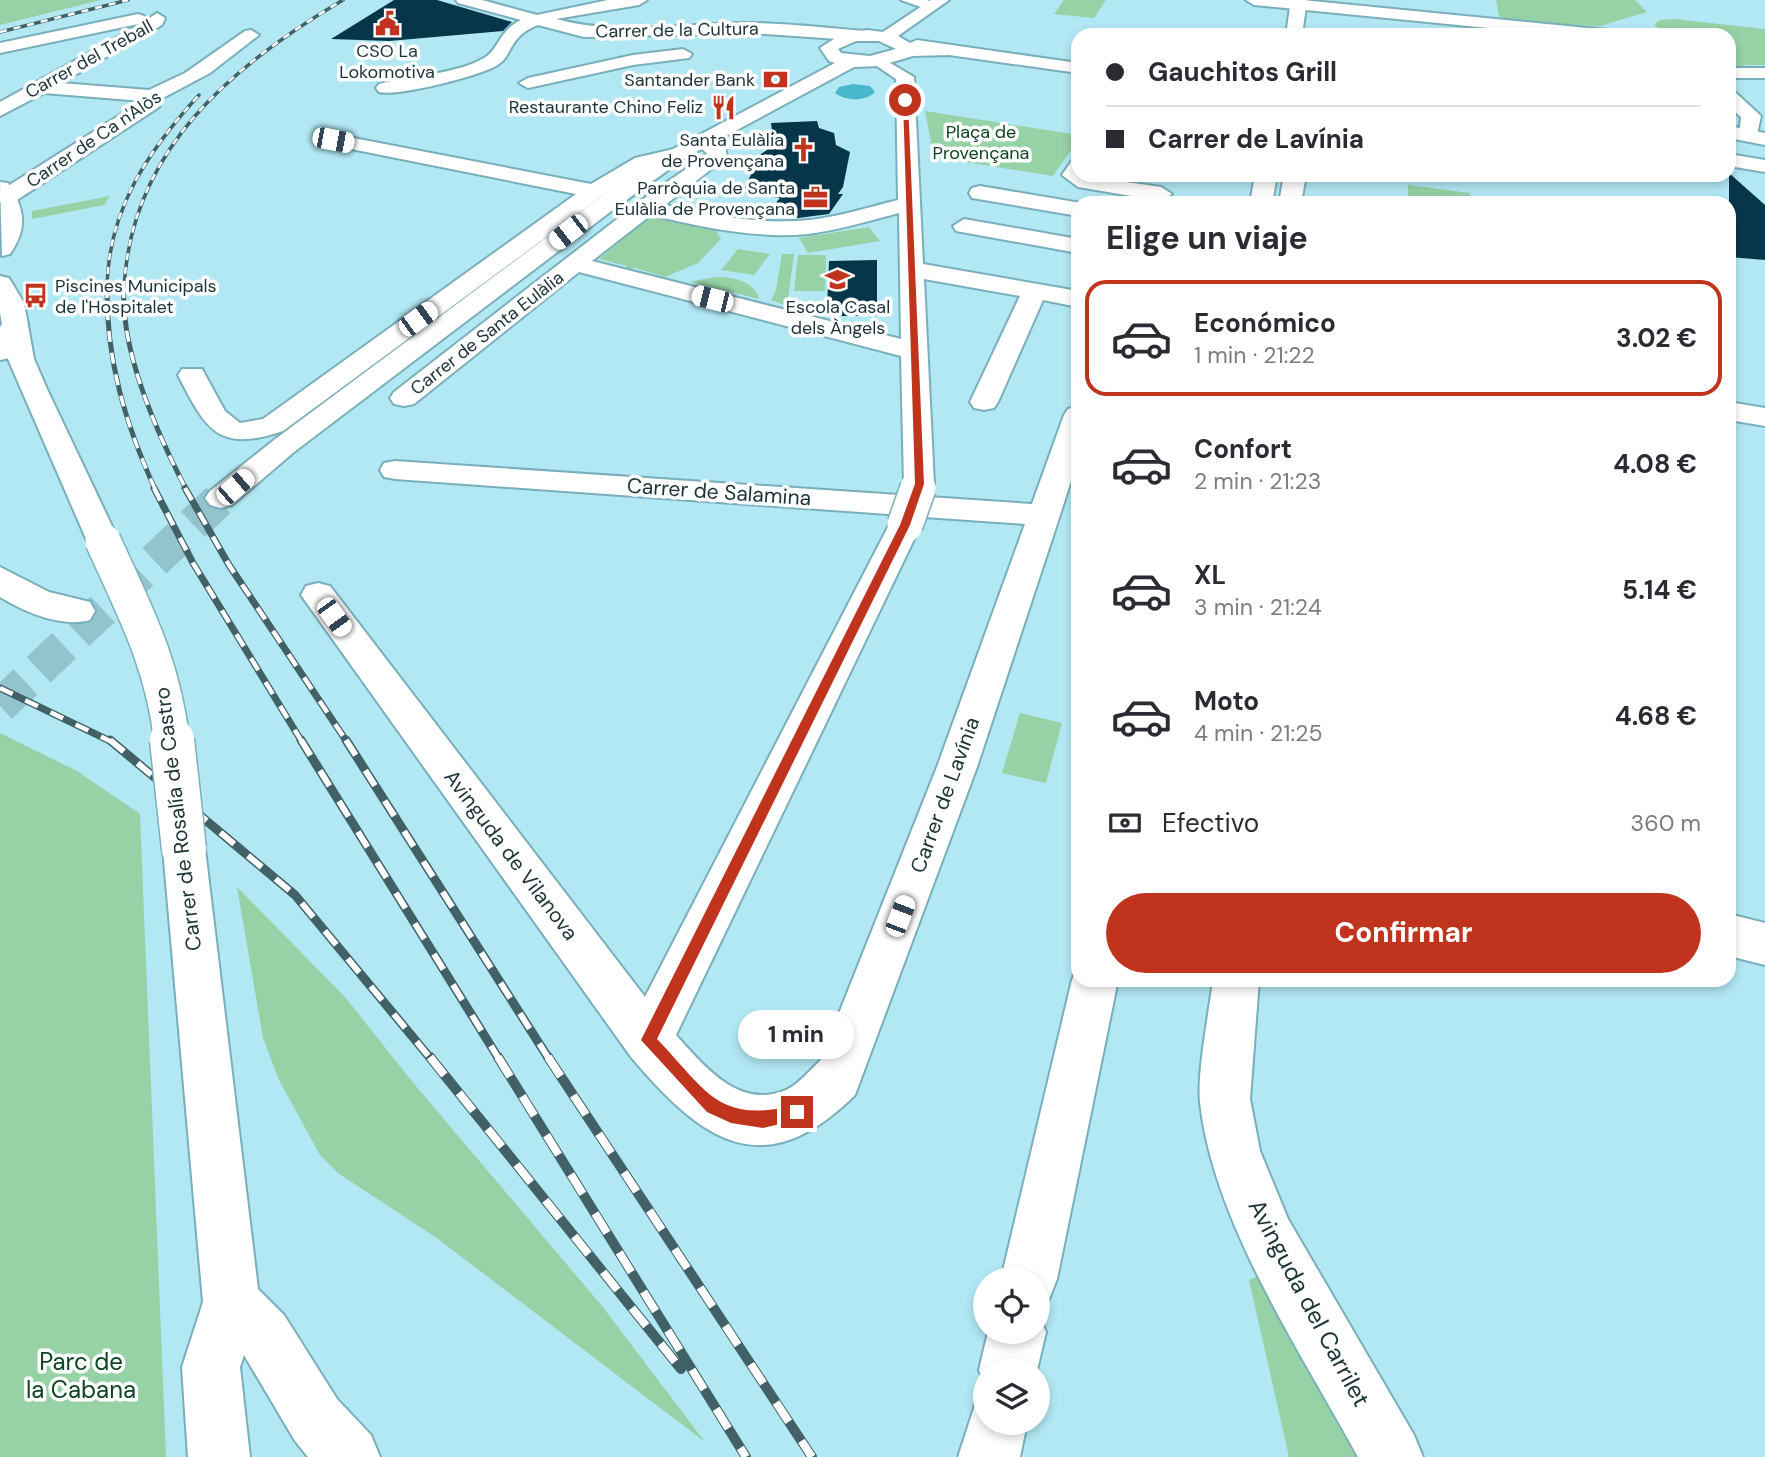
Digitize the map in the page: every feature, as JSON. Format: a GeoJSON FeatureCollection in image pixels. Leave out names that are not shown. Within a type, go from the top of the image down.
{"type":"FeatureCollection","features":[{"type":"Feature","properties":{"kind":"street","name":"Carrer de la Cultura"},"geometry":{"type":"LineString","coordinates":[[464,0],[584,32],[750,28],[866,36],[896,44]]}},
{"type":"Feature","properties":{"kind":"street"},"geometry":{"type":"LineString","coordinates":[[385,88],[421,83],[491,62],[500,54],[512,32],[535,20],[639,0]]}},
{"type":"Feature","properties":{"kind":"street"},"geometry":{"type":"LineString","coordinates":[[909,0],[937,3]]}},
{"type":"Feature","properties":{"kind":"street"},"geometry":{"type":"LineString","coordinates":[[1254,0],[1299,2],[1542,28]]}},
{"type":"Feature","properties":{"kind":"street"},"geometry":{"type":"LineString","coordinates":[[1295,28],[1299,2]]}},
{"type":"Feature","properties":{"kind":"street"},"geometry":{"type":"LineString","coordinates":[[880,62],[937,3]]}},
{"type":"Feature","properties":{"kind":"street","name":"Carrer del Treball"},"geometry":{"type":"LineString","coordinates":[[0,110],[156,22],[157,18],[175,12]]}},
{"type":"Feature","properties":{"kind":"street"},"geometry":{"type":"LineString","coordinates":[[0,48],[157,18]]}},
{"type":"Feature","properties":{"kind":"street","name":"Carrer de Ca n'Alòs"},"geometry":{"type":"LineString","coordinates":[[4,203],[152,103],[151,96],[208,68],[251,35]]}},
{"type":"Feature","properties":{"kind":"street","name":"Carrer de Santa Eulàlia"},"geometry":{"type":"LineString","coordinates":[[221,498],[284,446],[610,201],[678,155],[841,58],[829,48],[832,44],[866,36]]}},
{"type":"Feature","properties":{"kind":"street"},"geometry":{"type":"LineString","coordinates":[[896,44],[1071,67]]}},
{"type":"Feature","properties":{"kind":"street","name":"Carrer de la Cultura"},"geometry":{"type":"LineString","coordinates":[[528,82],[633,60],[706,52]]}},
{"type":"Feature","properties":{"kind":"street"},"geometry":{"type":"LineString","coordinates":[[648,1040],[905,525],[919,484],[905,77],[880,62],[812,53]]}},
{"type":"Feature","properties":{"kind":"street"},"geometry":{"type":"LineString","coordinates":[[1736,73],[1765,73]]}},
{"type":"Feature","properties":{"kind":"street"},"geometry":{"type":"LineString","coordinates":[[41,87],[151,96]]}},
{"type":"Feature","properties":{"kind":"street"},"geometry":{"type":"LineString","coordinates":[[1736,103],[1751,116],[1748,135]]}},
{"type":"Feature","properties":{"kind":"street"},"geometry":{"type":"LineString","coordinates":[[333,140],[594,191]]}},
{"type":"Feature","properties":{"kind":"street","name":"Carrer de Santa Eulàlia"},"geometry":{"type":"LineString","coordinates":[[404,398],[647,207],[717,157],[718,150],[704,140]]}},
{"type":"Feature","properties":{"kind":"street","name":"Carrer de Santa Eulàlia"},"geometry":{"type":"LineString","coordinates":[[192,375],[219,425],[227,431],[254,433],[273,425],[594,191],[642,162],[678,155]]}},
{"type":"Feature","properties":{"kind":"street"},"geometry":{"type":"LineString","coordinates":[[1736,162],[1761,169]]}},
{"type":"Feature","properties":{"kind":"street"},"geometry":{"type":"LineString","coordinates":[[1086,182],[1162,191]]}},
{"type":"Feature","properties":{"kind":"street"},"geometry":{"type":"LineString","coordinates":[[980,193],[1071,208]]}},
{"type":"Feature","properties":{"kind":"street","name":"Carrer de Rosalía de Castro"},"geometry":{"type":"LineString","coordinates":[[0,352],[9,303],[17,285],[13,262],[2,254],[12,237],[13,222],[4,203]]}},
{"type":"Feature","properties":{"kind":"street"},"geometry":{"type":"LineString","coordinates":[[647,207],[725,224],[790,228],[830,224],[908,204]]}},
{"type":"Feature","properties":{"kind":"street"},"geometry":{"type":"LineString","coordinates":[[964,226],[1071,245]]}},
{"type":"Feature","properties":{"kind":"street"},"geometry":{"type":"LineString","coordinates":[[574,264],[915,351]]}},
{"type":"Feature","properties":{"kind":"street"},"geometry":{"type":"LineString","coordinates":[[910,269],[1071,298]]}},
{"type":"Feature","properties":{"kind":"street"},"geometry":{"type":"LineString","coordinates":[[984,402],[1035,291]]}},
{"type":"Feature","properties":{"kind":"street","name":"Carrer de Rosalía de Castro"},"geometry":{"type":"LineString","coordinates":[[9,303],[21,359],[33,389],[154,652],[166,695],[231,1302],[211,1367],[219,1457]]}},
{"type":"Feature","properties":{"kind":"street"},"geometry":{"type":"LineString","coordinates":[[1736,412],[1765,416]]}},
{"type":"Feature","properties":{"kind":"street","name":"Carrer de Lavínia"},"geometry":{"type":"LineString","coordinates":[[713,1107],[736,1118],[763,1120],[786,1115],[797,1112],[838,1078],[957,767],[1071,436]]}},
{"type":"Feature","properties":{"kind":"street","name":"Carrer de Salamina"},"geometry":{"type":"LineString","coordinates":[[395,470],[1044,515]]}},
{"type":"Feature","properties":{"kind":"street"},"geometry":{"type":"LineString","coordinates":[[0,579],[12,590],[49,607],[78,611]]}},
{"type":"Feature","properties":{"kind":"street","name":"Avinguda de Vilanova"},"geometry":{"type":"LineString","coordinates":[[318,595],[648,1040],[713,1107]]}},
{"type":"Feature","properties":{"kind":"street"},"geometry":{"type":"LineString","coordinates":[[1736,937],[1765,944]]}},
{"type":"Feature","properties":{"kind":"street"},"geometry":{"type":"LineString","coordinates":[[1031,1267],[1093,987]]}},
{"type":"Feature","properties":{"kind":"street","name":"Avinguda del Carrilet"},"geometry":{"type":"LineString","coordinates":[[1235,987],[1225,1099],[1234,1152],[1269,1238],[1392,1457]]}},
{"type":"Feature","properties":{"kind":"street"},"geometry":{"type":"LineString","coordinates":[[231,1302],[264,1335],[316,1420],[349,1457]]}},
{"type":"Feature","properties":{"kind":"street"},"geometry":{"type":"LineString","coordinates":[[989,1457],[994,1435]]}},
{"type":"Feature","properties":{"kind":"green space"},"geometry":{"type":"Polygon","coordinates":[[[0,0],[101,0],[0,25],[0,0]]]}},
{"type":"Feature","properties":{"kind":"green space"},"geometry":{"type":"Polygon","coordinates":[[[1064,0],[1106,0],[1094,18],[1054,14],[1064,0]]]}},
{"type":"Feature","properties":{"kind":"green space"},"geometry":{"type":"Polygon","coordinates":[[[1496,0],[1635,0],[1647,12],[1600,26],[1500,21],[1496,0]]]}},
{"type":"Feature","properties":{"kind":"green space"},"geometry":{"type":"Polygon","coordinates":[[[1674,19],[1765,29],[1765,65],[1743,65],[1756,70],[1736,70],[1736,28],[1659,28],[1654,25],[1659,20],[1674,19]]]}},
{"type":"Feature","properties":{"kind":"green space","name":"Plaça de Provençana"},"geometry":{"type":"Polygon","coordinates":[[[925,111],[1071,134],[1071,150],[1053,176],[934,157],[925,111]]]}},
{"type":"Feature","properties":{"kind":"green space"},"geometry":{"type":"Polygon","coordinates":[[[1408,185],[1470,193],[1470,196],[1408,196],[1408,185]]]}},
{"type":"Feature","properties":{"kind":"green space"},"geometry":{"type":"Polygon","coordinates":[[[110,196],[104,205],[32,219],[32,211],[110,196]]]}},
{"type":"Feature","properties":{"kind":"green space"},"geometry":{"type":"Polygon","coordinates":[[[651,216],[716,231],[721,239],[698,263],[665,277],[636,268],[625,269],[627,266],[599,259],[651,216]]]}},
{"type":"Feature","properties":{"kind":"green space"},"geometry":{"type":"Polygon","coordinates":[[[869,227],[880,241],[808,253],[799,238],[869,227]]]}},
{"type":"Feature","properties":{"kind":"green space"},"geometry":{"type":"Polygon","coordinates":[[[738,249],[770,254],[754,275],[721,270],[738,249]]]}},
{"type":"Feature","properties":{"kind":"green space"},"geometry":{"type":"Polygon","coordinates":[[[782,254],[794,254],[787,306],[771,300],[776,290],[782,254]]]}},
{"type":"Feature","properties":{"kind":"green space"},"geometry":{"type":"Polygon","coordinates":[[[798,255],[826,255],[825,291],[794,291],[798,255]]]}},
{"type":"Feature","properties":{"kind":"green space"},"geometry":{"type":"Polygon","coordinates":[[[728,277],[748,284],[759,299],[690,282],[728,277]]]}},
{"type":"Feature","properties":{"kind":"green space"},"geometry":{"type":"Polygon","coordinates":[[[1020,713],[1062,723],[1046,783],[1002,773],[1020,713]]]}},
{"type":"Feature","properties":{"kind":"green space","name":"Parc de la Cabana"},"geometry":{"type":"Polygon","coordinates":[[[0,733],[77,771],[140,814],[166,1457],[0,1457],[0,733]]]}},
{"type":"Feature","properties":{"kind":"green space"},"geometry":{"type":"Polygon","coordinates":[[[237,887],[345,997],[410,1079],[602,1306],[705,1442],[438,1239],[338,1173],[320,1155],[279,1080],[263,1038],[237,887]]]}},
{"type":"Feature","properties":{"kind":"green space"},"geometry":{"type":"Polygon","coordinates":[[[1260,1275],[1357,1457],[1289,1457],[1249,1280],[1260,1275]]]}},
{"type":"Feature","properties":{"kind":"water"},"geometry":{"type":"Polygon","coordinates":[[[853,84],[870,86],[875,92],[866,98],[855,99],[844,98],[835,93],[839,87],[853,84]]]}},
{"type":"Feature","properties":{"kind":"building"},"geometry":{"type":"Polygon","coordinates":[[[394,0],[437,0],[512,22],[503,31],[389,41],[331,39],[394,0]]]}},
{"type":"Feature","properties":{"kind":"building"},"geometry":{"type":"Polygon","coordinates":[[[817,121],[819,128],[834,133],[836,145],[850,152],[843,187],[838,194],[843,194],[829,214],[798,218],[767,213],[780,198],[742,193],[761,154],[767,150],[763,136],[772,131],[771,123],[817,121]]]}},
{"type":"Feature","properties":{"kind":"building"},"geometry":{"type":"Polygon","coordinates":[[[1736,179],[1765,205],[1765,260],[1736,258],[1736,196],[1729,196],[1729,182],[1736,182],[1736,179]]]}},
{"type":"Feature","properties":{"kind":"building"},"geometry":{"type":"Polygon","coordinates":[[[877,260],[877,316],[834,316],[834,308],[827,308],[829,261],[877,260]]]}},
{"type":"Feature","properties":{"kind":"tunnel"},"geometry":{"type":"LineString","coordinates":[[0,706],[221,498]]}},
{"type":"Feature","properties":{"kind":"railway"},"geometry":{"type":"LineString","coordinates":[[0,32],[128,0]]}},
{"type":"Feature","properties":{"kind":"railway"},"geometry":{"type":"LineString","coordinates":[[124,288],[131,239],[145,194],[167,154],[194,117],[226,84],[263,53],[343,0]]}},
{"type":"Feature","properties":{"kind":"railway"},"geometry":{"type":"LineString","coordinates":[[107,288],[115,233],[134,183],[163,138],[199,95]]}},
{"type":"Feature","properties":{"kind":"railway"},"geometry":{"type":"LineString","coordinates":[[107,288],[110,340],[119,390],[155,489]]}},
{"type":"Feature","properties":{"kind":"railway"},"geometry":{"type":"LineString","coordinates":[[124,288],[124,312],[134,364],[153,417],[186,489]]}},
{"type":"Feature","properties":{"kind":"railway"},"geometry":{"type":"LineString","coordinates":[[154,488],[193,563],[302,742]]}},
{"type":"Feature","properties":{"kind":"railway"},"geometry":{"type":"LineString","coordinates":[[185,488],[229,565],[347,742]]}},
{"type":"Feature","properties":{"kind":"railway"},"geometry":{"type":"LineString","coordinates":[[0,688],[112,742]]}},
{"type":"Feature","properties":{"kind":"railway"},"geometry":{"type":"LineString","coordinates":[[110,740],[295,895],[431,1059]]}},
{"type":"Feature","properties":{"kind":"railway"},"geometry":{"type":"LineString","coordinates":[[301,740],[499,1059]]}},
{"type":"Feature","properties":{"kind":"railway"},"geometry":{"type":"LineString","coordinates":[[346,740],[549,1059]]}},
{"type":"Feature","properties":{"kind":"railway"},"geometry":{"type":"LineString","coordinates":[[430,1057],[681,1369]]}},
{"type":"Feature","properties":{"kind":"railway"},"geometry":{"type":"LineString","coordinates":[[498,1057],[746,1457]]}},
{"type":"Feature","properties":{"kind":"railway"},"geometry":{"type":"LineString","coordinates":[[548,1057],[812,1457]]}},
{"type":"Feature","properties":{"kind":"place","name":"CSO La Lokomotiva"},"geometry":{"type":"Point","coordinates":[387,24]}},
{"type":"Feature","properties":{"kind":"place","name":"Santander Bank"},"geometry":{"type":"Point","coordinates":[775,80]}},
{"type":"Feature","properties":{"kind":"place","name":"Restaurante Chino Feliz"},"geometry":{"type":"Point","coordinates":[723,107]}},
{"type":"Feature","properties":{"kind":"place","name":"Santa Eulàlia de Provençana"},"geometry":{"type":"Point","coordinates":[804,150]}},
{"type":"Feature","properties":{"kind":"place","name":"Parròquia de Santa Eulàlia de Provençana"},"geometry":{"type":"Point","coordinates":[815,198]}},
{"type":"Feature","properties":{"kind":"place","name":"Escola Casal dels Àngels"},"geometry":{"type":"Point","coordinates":[838,280]}},
{"type":"Feature","properties":{"kind":"place","name":"Piscines Municipals de l'Hospitalet"},"geometry":{"type":"Point","coordinates":[35,296]}},
{"type":"Feature","properties":{"kind":"route"},"geometry":{"type":"LineString","coordinates":[[797,1112],[763,1120],[736,1118],[713,1107],[648,1040],[905,525],[919,484],[905,100]]}}]}
